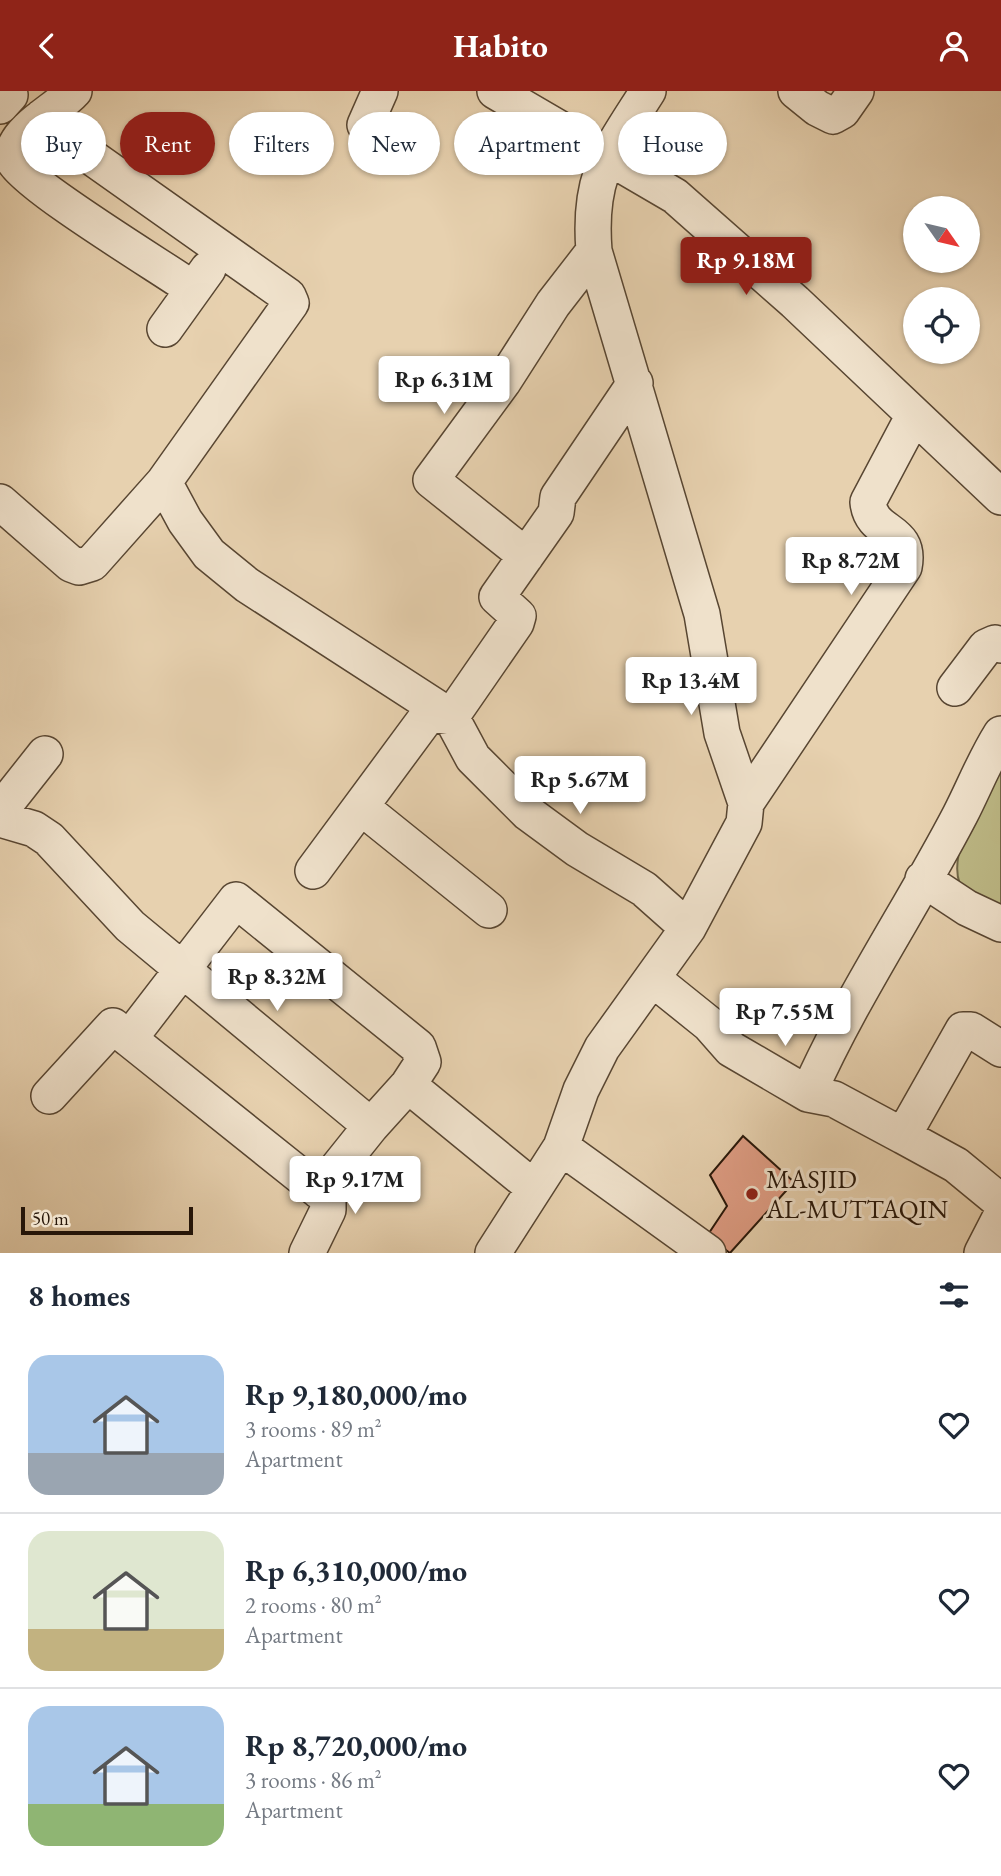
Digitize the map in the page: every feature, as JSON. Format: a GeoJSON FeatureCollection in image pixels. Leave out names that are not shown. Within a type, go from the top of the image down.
{"type":"FeatureCollection","features":[{"type":"Feature","properties":{"kind":"street"},"geometry":{"type":"LineString","coordinates":[[48,112],[74,91]]}},
{"type":"Feature","properties":{"kind":"street"},"geometry":{"type":"LineString","coordinates":[[371,112],[380,91]]}},
{"type":"Feature","properties":{"kind":"street"},"geometry":{"type":"LineString","coordinates":[[495,91],[675,196],[795,302],[914,417],[1000,492]]}},
{"type":"Feature","properties":{"kind":"street"},"geometry":{"type":"LineString","coordinates":[[493,1253],[561,1147],[582,1090],[602,1048],[688,927],[744,823],[746,803],[722,733],[702,614],[594,251],[592,205],[608,155],[648,91]]}},
{"type":"Feature","properties":{"kind":"street"},"geometry":{"type":"LineString","coordinates":[[796,91],[817,108],[833,116],[842,111],[856,91]]}},
{"type":"Feature","properties":{"kind":"street"},"geometry":{"type":"LineString","coordinates":[[21,140],[12,154],[21,168]]}},
{"type":"Feature","properties":{"kind":"street"},"geometry":{"type":"LineString","coordinates":[[3,513],[71,564],[84,566],[92,563],[163,482],[291,303],[288,296],[106,168]]}},
{"type":"Feature","properties":{"kind":"street"},"geometry":{"type":"LineString","coordinates":[[29,175],[187,285]]}},
{"type":"Feature","properties":{"kind":"street"},"geometry":{"type":"LineString","coordinates":[[164,329],[222,251]]}},
{"type":"Feature","properties":{"kind":"street"},"geometry":{"type":"LineString","coordinates":[[526,556],[431,480],[503,382],[553,304],[594,251]]}},
{"type":"Feature","properties":{"kind":"street"},"geometry":{"type":"LineString","coordinates":[[451,717],[516,623],[518,617],[497,597],[556,513],[558,497],[635,383]]}},
{"type":"Feature","properties":{"kind":"street"},"geometry":{"type":"LineString","coordinates":[[746,803],[904,567],[907,553],[902,541],[873,519],[868,502],[914,417]]}},
{"type":"Feature","properties":{"kind":"street"},"geometry":{"type":"LineString","coordinates":[[163,482],[185,521],[209,554],[247,585],[451,717],[473,758],[528,813],[577,849],[644,889],[688,927]]}},
{"type":"Feature","properties":{"kind":"street"},"geometry":{"type":"LineString","coordinates":[[955,688],[986,647],[1001,645]]}},
{"type":"Feature","properties":{"kind":"street"},"geometry":{"type":"LineString","coordinates":[[313,871],[429,714],[451,717]]}},
{"type":"Feature","properties":{"kind":"street"},"geometry":{"type":"LineString","coordinates":[[807,1094],[830,1045],[961,815],[979,770],[1001,734]]}},
{"type":"Feature","properties":{"kind":"street"},"geometry":{"type":"LineString","coordinates":[[0,811],[45,754]]}},
{"type":"Feature","properties":{"kind":"street"},"geometry":{"type":"LineString","coordinates":[[361,807],[489,910]]}},
{"type":"Feature","properties":{"kind":"street"},"geometry":{"type":"LineString","coordinates":[[0,819],[33,829],[48,839],[130,926],[371,1126]]}},
{"type":"Feature","properties":{"kind":"street"},"geometry":{"type":"LineString","coordinates":[[923,879],[967,908],[1001,924]]}},
{"type":"Feature","properties":{"kind":"street"},"geometry":{"type":"LineString","coordinates":[[129,1038],[236,900],[418,1047],[423,1062],[408,1085],[371,1126],[319,1192]]}},
{"type":"Feature","properties":{"kind":"street"},"geometry":{"type":"LineString","coordinates":[[653,979],[709,1024],[731,1049],[807,1094],[834,1100],[956,1165],[1001,1202]]}},
{"type":"Feature","properties":{"kind":"street"},"geometry":{"type":"LineString","coordinates":[[49,1096],[113,1026],[328,1199],[328,1210],[307,1253]]}},
{"type":"Feature","properties":{"kind":"street"},"geometry":{"type":"LineString","coordinates":[[903,1136],[963,1030],[971,1030],[1001,1049]]}},
{"type":"Feature","properties":{"kind":"street"},"geometry":{"type":"LineString","coordinates":[[408,1085],[534,1188]]}},
{"type":"Feature","properties":{"kind":"street"},"geometry":{"type":"LineString","coordinates":[[561,1147],[708,1253]]}},
{"type":"Feature","properties":{"kind":"street"},"geometry":{"type":"LineString","coordinates":[[982,1253],[1001,1216]]}},
{"type":"Feature","properties":{"kind":"shaded area"},"geometry":{"type":"Polygon","coordinates":[[[1001,756],[1001,911],[967,894],[959,882],[957,865],[967,826],[1001,756]]]}},
{"type":"Feature","properties":{"kind":"building","name":"MASJID AL-MUTTAQIN"},"geometry":{"type":"Polygon","coordinates":[[[743,1136],[794,1182],[730,1253],[707,1236],[727,1206],[710,1175],[743,1136]]]}},
{"type":"Feature","properties":{"kind":"place","name":"MASJID AL-MUTTAQIN"},"geometry":{"type":"Point","coordinates":[752,1194]}}]}
